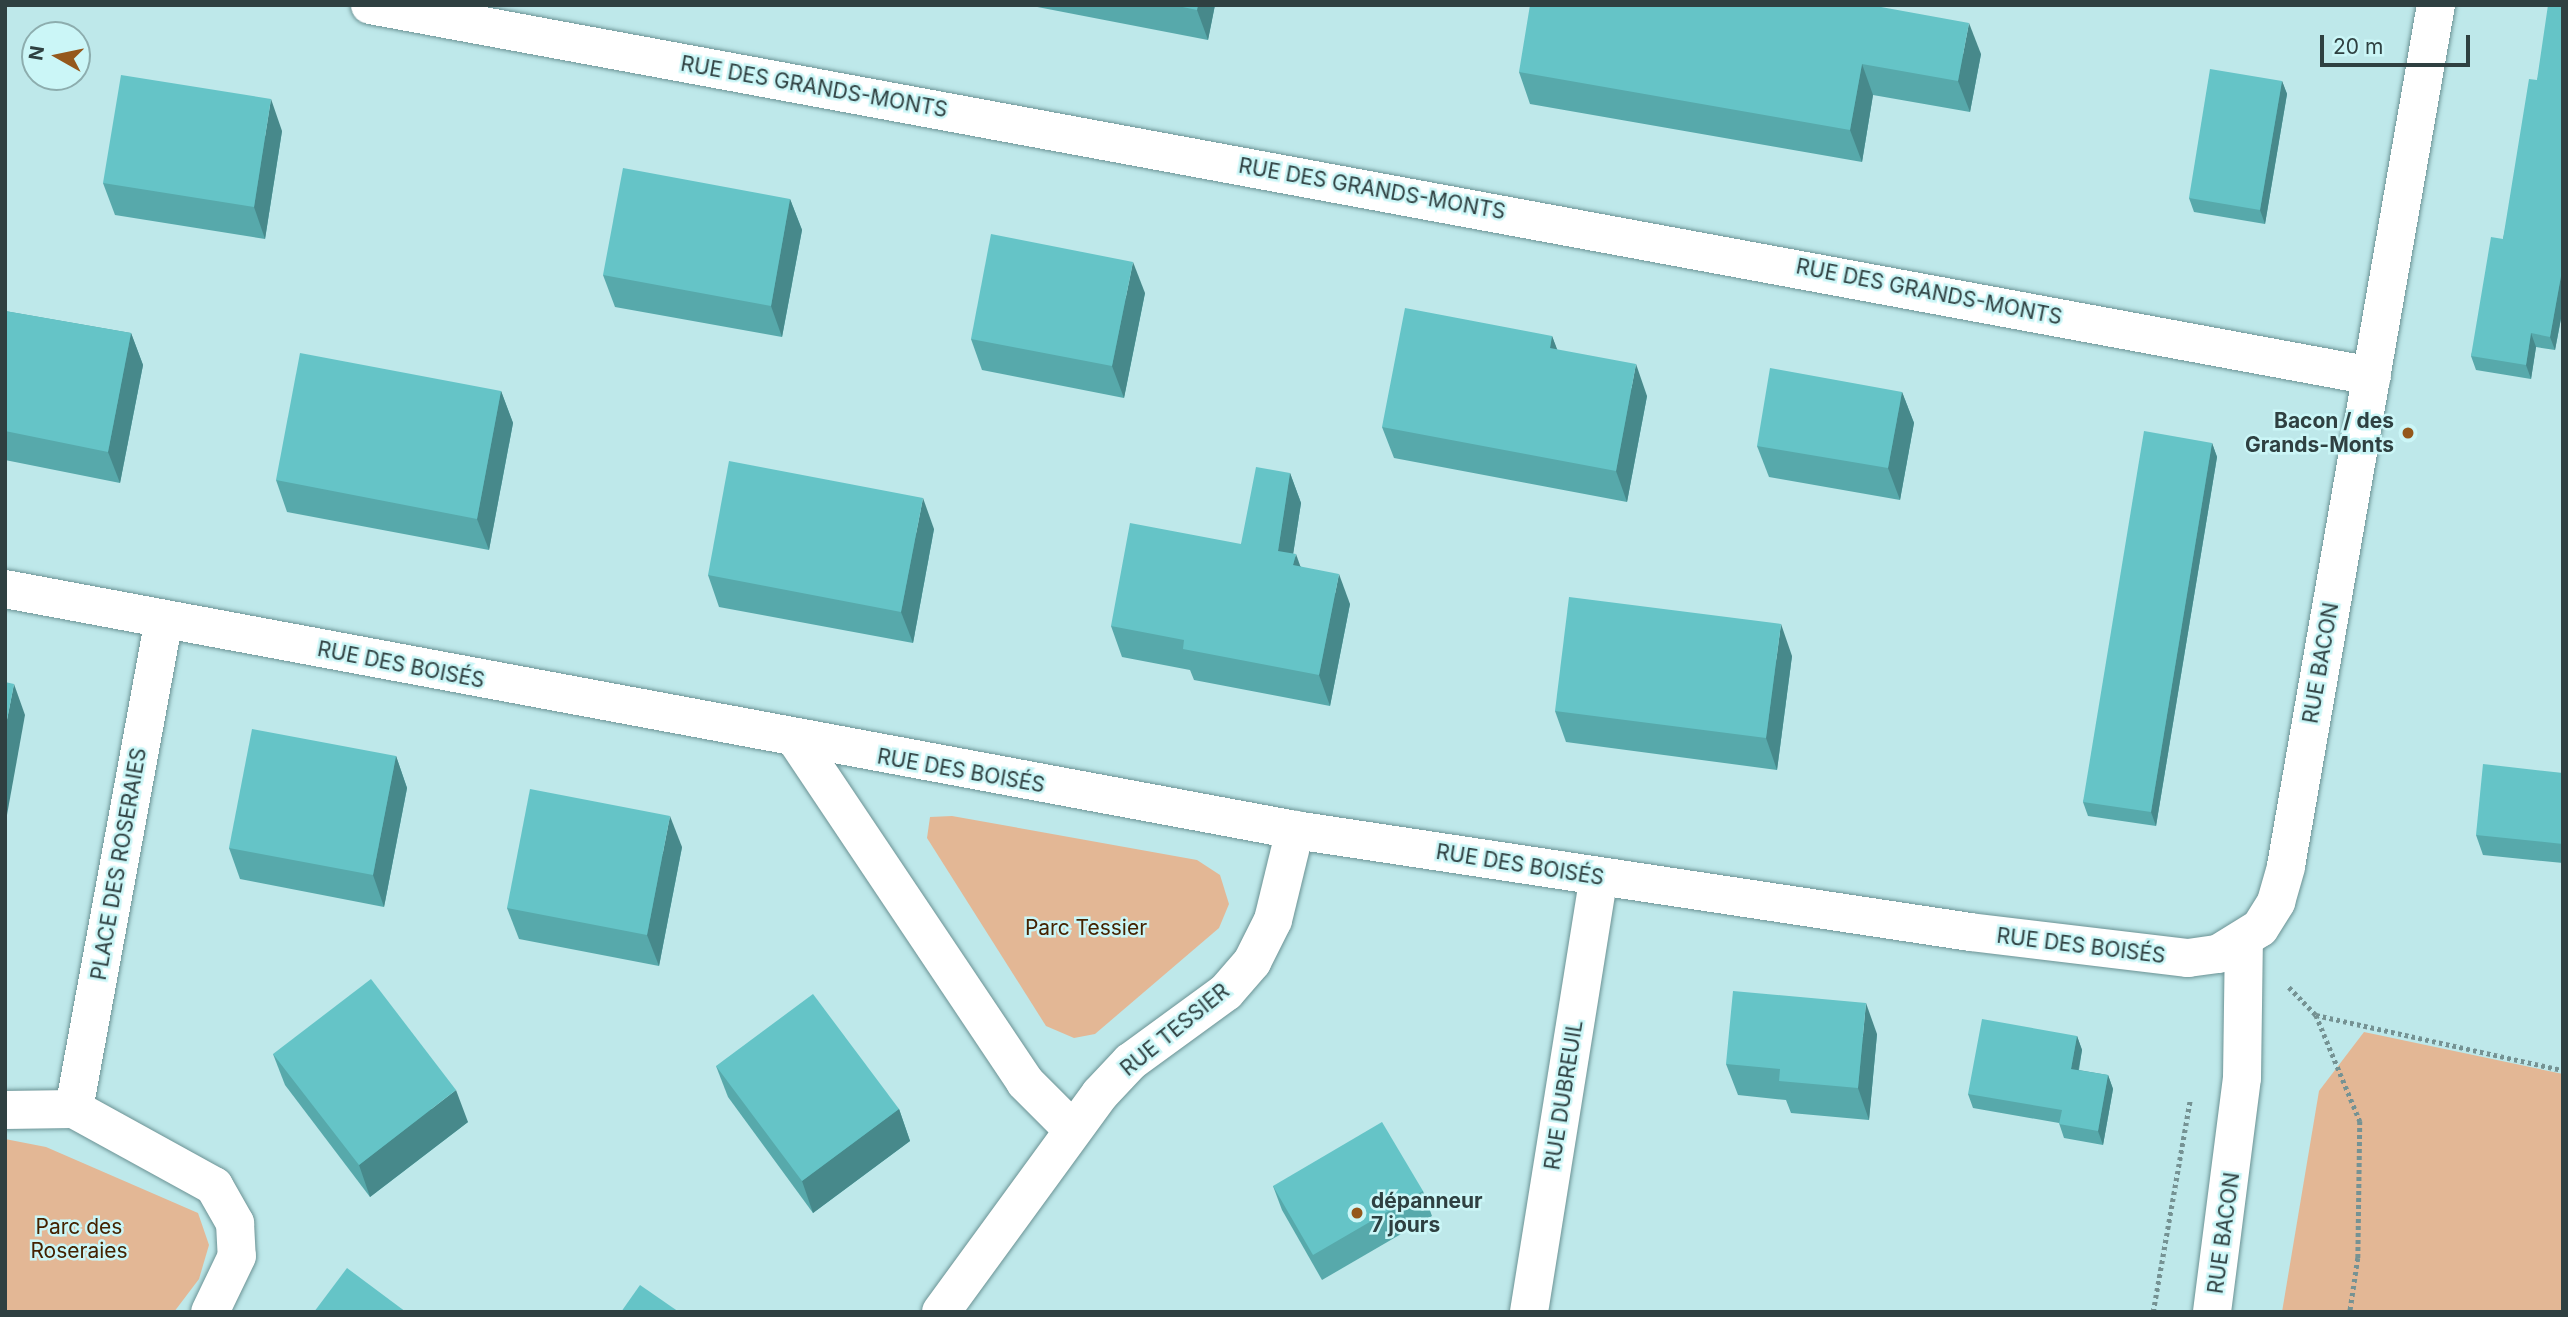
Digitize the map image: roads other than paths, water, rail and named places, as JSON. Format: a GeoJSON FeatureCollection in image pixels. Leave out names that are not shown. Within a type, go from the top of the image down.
{"type":"FeatureCollection","features":[{"type":"Feature","properties":{"kind":"street","name":"RUE DES GRANDS-MONTS"},"geometry":{"type":"LineString","coordinates":[[370,5],[2372,376]]}},
{"type":"Feature","properties":{"kind":"street","name":"RUE BACON"},"geometry":{"type":"LineString","coordinates":[[2212,1312],[2241,1090],[2244,942],[2276,902],[2286,866],[2437,5]]}},
{"type":"Feature","properties":{"kind":"street","name":"RUE DES BOISÉS"},"geometry":{"type":"LineString","coordinates":[[5,589],[797,741],[1295,831],[1599,877],[2188,958],[2244,942]]}},
{"type":"Feature","properties":{"kind":"street","name":"PLACE DES ROSERAIES"},"geometry":{"type":"LineString","coordinates":[[74,1109],[164,620]]}},
{"type":"Feature","properties":{"kind":"street"},"geometry":{"type":"LineString","coordinates":[[797,741],[1025,1082],[1071,1128]]}},
{"type":"Feature","properties":{"kind":"street","name":"RUE TESSIER"},"geometry":{"type":"LineString","coordinates":[[941,1312],[1071,1128],[1130,1062],[1227,992],[1252,962],[1273,920],[1295,831]]}},
{"type":"Feature","properties":{"kind":"street","name":"RUE DUBREUIL"},"geometry":{"type":"LineString","coordinates":[[1529,1312],[1599,877]]}},
{"type":"Feature","properties":{"kind":"street"},"geometry":{"type":"LineString","coordinates":[[5,1110],[74,1109],[214,1186],[235,1223],[237,1256],[210,1312]]}},
{"type":"Feature","properties":{"kind":"place","name":"Bacon / des Grands-Monts"},"geometry":{"type":"Point","coordinates":[2408,433]}},
{"type":"Feature","properties":{"kind":"place","name":"dépanneur 7 jours"},"geometry":{"type":"Point","coordinates":[1357,1213]}},
{"type":"Feature","properties":{"kind":"park label","name":"Parc Tessier"},"geometry":{"type":"Point","coordinates":[1086,928]}},
{"type":"Feature","properties":{"kind":"park label","name":"Parc des Roseraies"},"geometry":{"type":"Point","coordinates":[79,1239]}}]}
